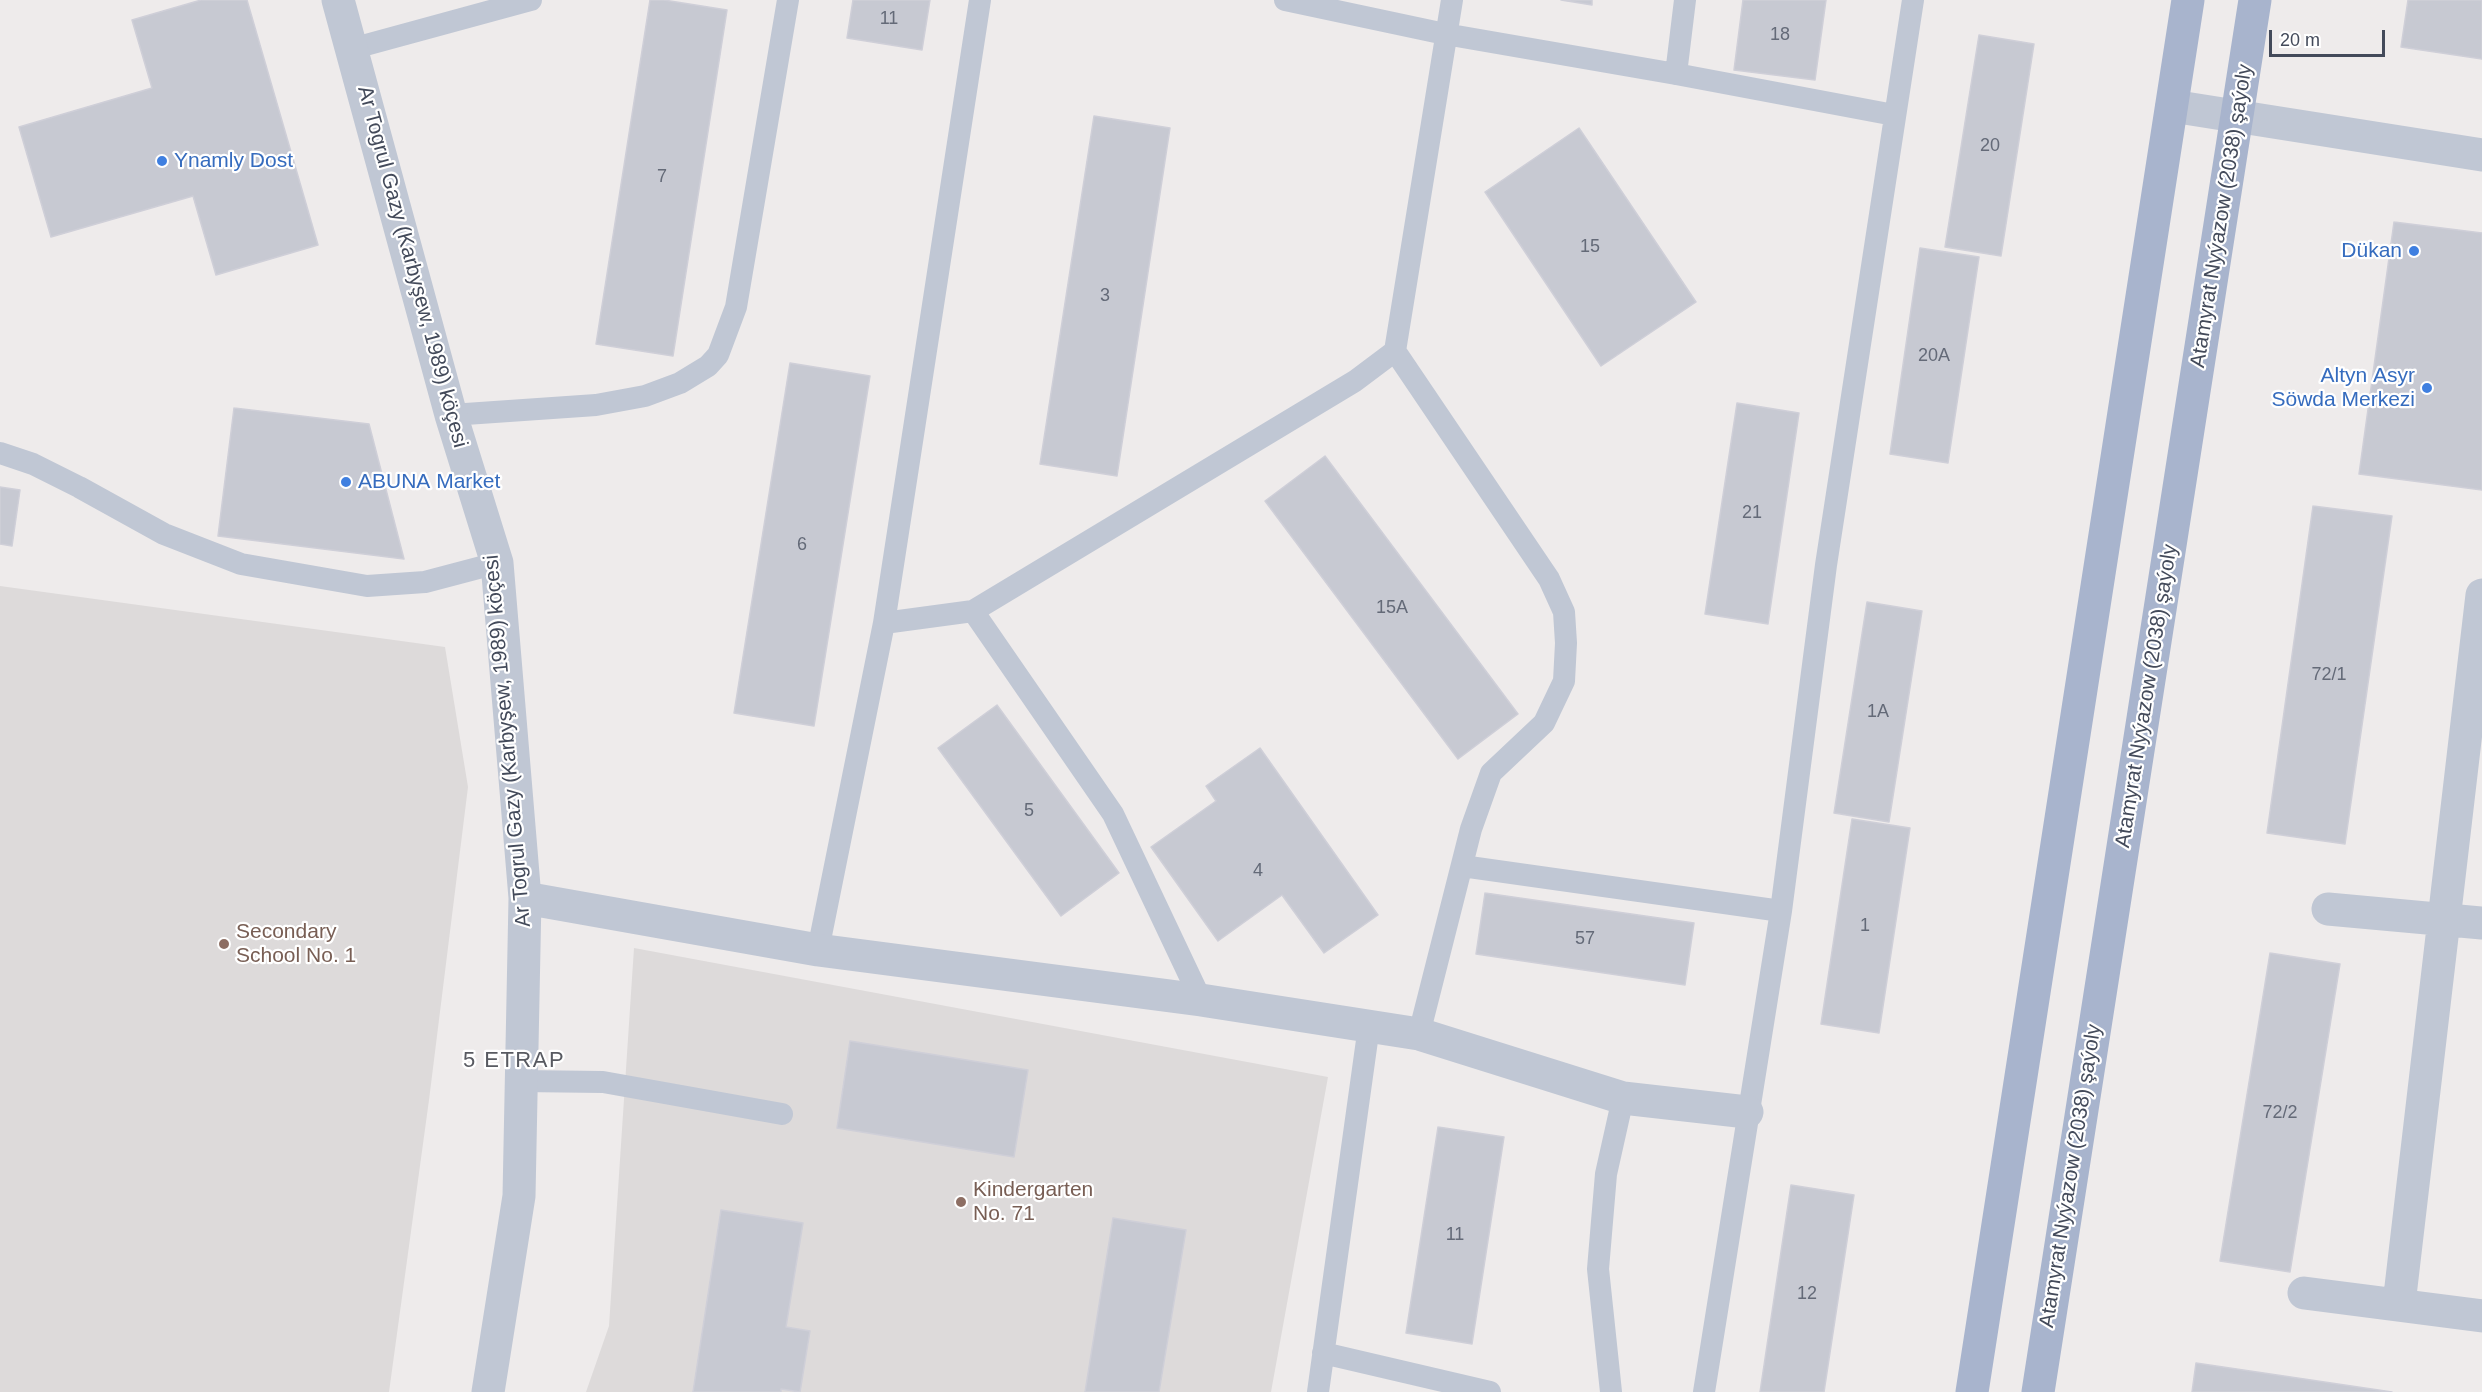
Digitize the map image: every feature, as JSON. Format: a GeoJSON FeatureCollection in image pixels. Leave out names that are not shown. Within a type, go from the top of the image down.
{"type":"FeatureCollection","features":[{"type":"Feature","properties":{"kind":"main road"},"geometry":{"type":"LineString","coordinates":[[2171,0],[2172,106]]}},
{"type":"Feature","properties":{"kind":"main road"},"geometry":{"type":"LineString","coordinates":[[1972,1392],[2188,0]]}},
{"type":"Feature","properties":{"kind":"main road","name":"Atamyrat Nyýazow (2038) şaýoly"},"geometry":{"type":"LineString","coordinates":[[2038,1392],[2256,0]]}},
{"type":"Feature","properties":{"kind":"street","name":"Ar Togrul Gazy (Karbyşew, 1989) köçesi"},"geometry":{"type":"LineString","coordinates":[[338,0],[452,415],[497,563],[525,898],[519,1196],[488,1392]]}},
{"type":"Feature","properties":{"kind":"street"},"geometry":{"type":"LineString","coordinates":[[2172,106],[2482,155]]}},
{"type":"Feature","properties":{"kind":"street"},"geometry":{"type":"LineString","coordinates":[[2399,1304],[2482,595]]}},
{"type":"Feature","properties":{"kind":"street"},"geometry":{"type":"LineString","coordinates":[[525,898],[818,950],[1200,1000],[1419,1034],[1623,1098],[1747,1112]]}},
{"type":"Feature","properties":{"kind":"street"},"geometry":{"type":"LineString","coordinates":[[2328,909],[2482,923]]}},
{"type":"Feature","properties":{"kind":"street"},"geometry":{"type":"LineString","coordinates":[[2304,1293],[2482,1316]]}},
{"type":"Feature","properties":{"kind":"lane"},"geometry":{"type":"LineString","coordinates":[[351,49],[531,0]]}},
{"type":"Feature","properties":{"kind":"lane"},"geometry":{"type":"LineString","coordinates":[[452,415],[596,405],[645,396],[680,383],[708,366],[718,355],[736,307],[788,0]]}},
{"type":"Feature","properties":{"kind":"lane"},"geometry":{"type":"LineString","coordinates":[[818,950],[884,623],[980,0]]}},
{"type":"Feature","properties":{"kind":"lane"},"geometry":{"type":"LineString","coordinates":[[1286,0],[1445,34],[1894,115]]}},
{"type":"Feature","properties":{"kind":"lane"},"geometry":{"type":"LineString","coordinates":[[1419,1034],[1471,829],[1491,773],[1544,723],[1564,681],[1564,612],[1549,579],[1395,351],[1452,0]]}},
{"type":"Feature","properties":{"kind":"lane"},"geometry":{"type":"LineString","coordinates":[[1676,74],[1685,0]]}},
{"type":"Feature","properties":{"kind":"lane"},"geometry":{"type":"LineString","coordinates":[[1704,1392],[1747,1112],[1781,911],[1826,565],[1912,0]]}},
{"type":"Feature","properties":{"kind":"lane"},"geometry":{"type":"LineString","coordinates":[[884,623],[973,611],[1355,381],[1395,351]]}},
{"type":"Feature","properties":{"kind":"lane"},"geometry":{"type":"LineString","coordinates":[[0,453],[33,464],[164,534],[241,564],[367,586],[425,582],[497,563]]}},
{"type":"Feature","properties":{"kind":"lane"},"geometry":{"type":"LineString","coordinates":[[973,611],[1113,814],[1200,1000]]}},
{"type":"Feature","properties":{"kind":"lane"},"geometry":{"type":"LineString","coordinates":[[1462,866],[1781,911]]}},
{"type":"Feature","properties":{"kind":"lane"},"geometry":{"type":"LineString","coordinates":[[1318,1392],[1369,1026]]}},
{"type":"Feature","properties":{"kind":"lane"},"geometry":{"type":"LineString","coordinates":[[521,1081],[603,1082],[782,1114]]}},
{"type":"Feature","properties":{"kind":"lane"},"geometry":{"type":"LineString","coordinates":[[1611,1392],[1598,1269],[1606,1174],[1623,1098]]}},
{"type":"Feature","properties":{"kind":"lane"},"geometry":{"type":"LineString","coordinates":[[1323,1353],[1490,1392]]}},
{"type":"Feature","properties":{"kind":"shaded area","name":"Secondary School No. 1"},"geometry":{"type":"Polygon","coordinates":[[[0,586],[445,647],[468,787],[429,1100],[389,1392],[0,1392],[0,586]]]}},
{"type":"Feature","properties":{"kind":"shaded area","name":"Kindergarten No. 71"},"geometry":{"type":"Polygon","coordinates":[[[634,948],[1328,1077],[1271,1392],[586,1392],[609,1326],[634,948]]]}},
{"type":"Feature","properties":{"kind":"building","name":"Ynamly Dost"},"geometry":{"type":"Polygon","coordinates":[[[201,0],[247,0],[318,245],[216,275],[193,196],[51,237],[19,127],[152,88],[132,20],[201,0]]]}},
{"type":"Feature","properties":{"kind":"building"},"geometry":{"type":"Polygon","coordinates":[[[650,0],[664,0],[727,10],[673,356],[596,344],[650,0]]]}},
{"type":"Feature","properties":{"kind":"building"},"geometry":{"type":"Polygon","coordinates":[[[853,0],[930,0],[922,50],[847,38],[853,0]]]}},
{"type":"Feature","properties":{"kind":"building"},"geometry":{"type":"Polygon","coordinates":[[[1561,0],[1592,0],[1592,5],[1561,0]]]}},
{"type":"Feature","properties":{"kind":"building"},"geometry":{"type":"Polygon","coordinates":[[[1743,0],[1826,0],[1815,80],[1734,70],[1743,0]]]}},
{"type":"Feature","properties":{"kind":"building"},"geometry":{"type":"Polygon","coordinates":[[[2408,0],[2482,0],[2482,59],[2401,47],[2408,0]]]}},
{"type":"Feature","properties":{"kind":"building"},"geometry":{"type":"Polygon","coordinates":[[[1979,35],[2034,44],[2001,256],[1945,247],[1979,35]]]}},
{"type":"Feature","properties":{"kind":"building"},"geometry":{"type":"Polygon","coordinates":[[[1094,116],[1170,128],[1117,476],[1040,464],[1094,116]]]}},
{"type":"Feature","properties":{"kind":"building"},"geometry":{"type":"Polygon","coordinates":[[[1579,128],[1696,302],[1601,366],[1485,192],[1579,128]]]}},
{"type":"Feature","properties":{"kind":"building","name":"Altyn Asyr Söwda Merkezi"},"geometry":{"type":"Polygon","coordinates":[[[2394,222],[2482,233],[2482,490],[2359,474],[2394,222]]]}},
{"type":"Feature","properties":{"kind":"building"},"geometry":{"type":"Polygon","coordinates":[[[1920,248],[1979,257],[1948,463],[1890,454],[1920,248]]]}},
{"type":"Feature","properties":{"kind":"building"},"geometry":{"type":"Polygon","coordinates":[[[790,363],[870,376],[814,726],[734,713],[790,363]]]}},
{"type":"Feature","properties":{"kind":"building"},"geometry":{"type":"Polygon","coordinates":[[[1737,403],[1799,413],[1768,624],[1705,614],[1737,403]]]}},
{"type":"Feature","properties":{"kind":"building"},"geometry":{"type":"Polygon","coordinates":[[[234,408],[369,424],[404,559],[218,536],[234,408]]]}},
{"type":"Feature","properties":{"kind":"building"},"geometry":{"type":"Polygon","coordinates":[[[1325,456],[1518,714],[1458,759],[1265,501],[1325,456]]]}},
{"type":"Feature","properties":{"kind":"building"},"geometry":{"type":"Polygon","coordinates":[[[0,487],[20,490],[12,546],[0,544],[0,487]]]}},
{"type":"Feature","properties":{"kind":"building"},"geometry":{"type":"Polygon","coordinates":[[[2313,506],[2392,516],[2345,844],[2267,833],[2313,506]]]}},
{"type":"Feature","properties":{"kind":"building"},"geometry":{"type":"Polygon","coordinates":[[[1867,602],[1922,611],[1889,822],[1834,813],[1867,602]]]}},
{"type":"Feature","properties":{"kind":"building"},"geometry":{"type":"Polygon","coordinates":[[[997,705],[1119,873],[1061,916],[938,748],[997,705]]]}},
{"type":"Feature","properties":{"kind":"building"},"geometry":{"type":"Polygon","coordinates":[[[1260,748],[1378,915],[1324,953],[1282,895],[1218,941],[1151,847],[1216,801],[1206,786],[1260,748]]]}},
{"type":"Feature","properties":{"kind":"building"},"geometry":{"type":"Polygon","coordinates":[[[1852,819],[1910,828],[1879,1033],[1821,1024],[1852,819]]]}},
{"type":"Feature","properties":{"kind":"building"},"geometry":{"type":"Polygon","coordinates":[[[1485,893],[1694,923],[1685,985],[1476,954],[1485,893]]]}},
{"type":"Feature","properties":{"kind":"building"},"geometry":{"type":"Polygon","coordinates":[[[2270,953],[2340,964],[2290,1272],[2220,1261],[2270,953]]]}},
{"type":"Feature","properties":{"kind":"building"},"geometry":{"type":"Polygon","coordinates":[[[850,1041],[1028,1070],[1014,1157],[837,1128],[850,1041]]]}},
{"type":"Feature","properties":{"kind":"building"},"geometry":{"type":"Polygon","coordinates":[[[1438,1127],[1504,1137],[1472,1344],[1406,1333],[1438,1127]]]}},
{"type":"Feature","properties":{"kind":"building"},"geometry":{"type":"Polygon","coordinates":[[[1791,1185],[1854,1195],[1824,1392],[1760,1392],[1791,1185]]]}},
{"type":"Feature","properties":{"kind":"building"},"geometry":{"type":"Polygon","coordinates":[[[721,1210],[803,1223],[786,1327],[810,1331],[800,1392],[781,1389],[781,1392],[693,1392],[721,1210]]]}},
{"type":"Feature","properties":{"kind":"building"},"geometry":{"type":"Polygon","coordinates":[[[1113,1218],[1186,1230],[1159,1392],[1085,1392],[1113,1218]]]}},
{"type":"Feature","properties":{"kind":"building"},"geometry":{"type":"Polygon","coordinates":[[[2196,1363],[2392,1392],[2192,1392],[2196,1363]]]}},
{"type":"Feature","properties":{"kind":"place","name":"Ynamly Dost"},"geometry":{"type":"Point","coordinates":[162,161]}},
{"type":"Feature","properties":{"kind":"place","name":"Dükan"},"geometry":{"type":"Point","coordinates":[2414,251]}},
{"type":"Feature","properties":{"kind":"place","name":"Altyn Asyr Söwda Merkezi"},"geometry":{"type":"Point","coordinates":[2427,388]}},
{"type":"Feature","properties":{"kind":"place","name":"ABUNA Market"},"geometry":{"type":"Point","coordinates":[346,482]}},
{"type":"Feature","properties":{"kind":"place","name":"Secondary School No. 1"},"geometry":{"type":"Point","coordinates":[224,944]}},
{"type":"Feature","properties":{"kind":"place","name":"Kindergarten No. 71"},"geometry":{"type":"Point","coordinates":[961,1202]}},
{"type":"Feature","properties":{"kind":"district","name":"5 ETRAP"},"geometry":{"type":"Point","coordinates":[514,1061]}}]}
